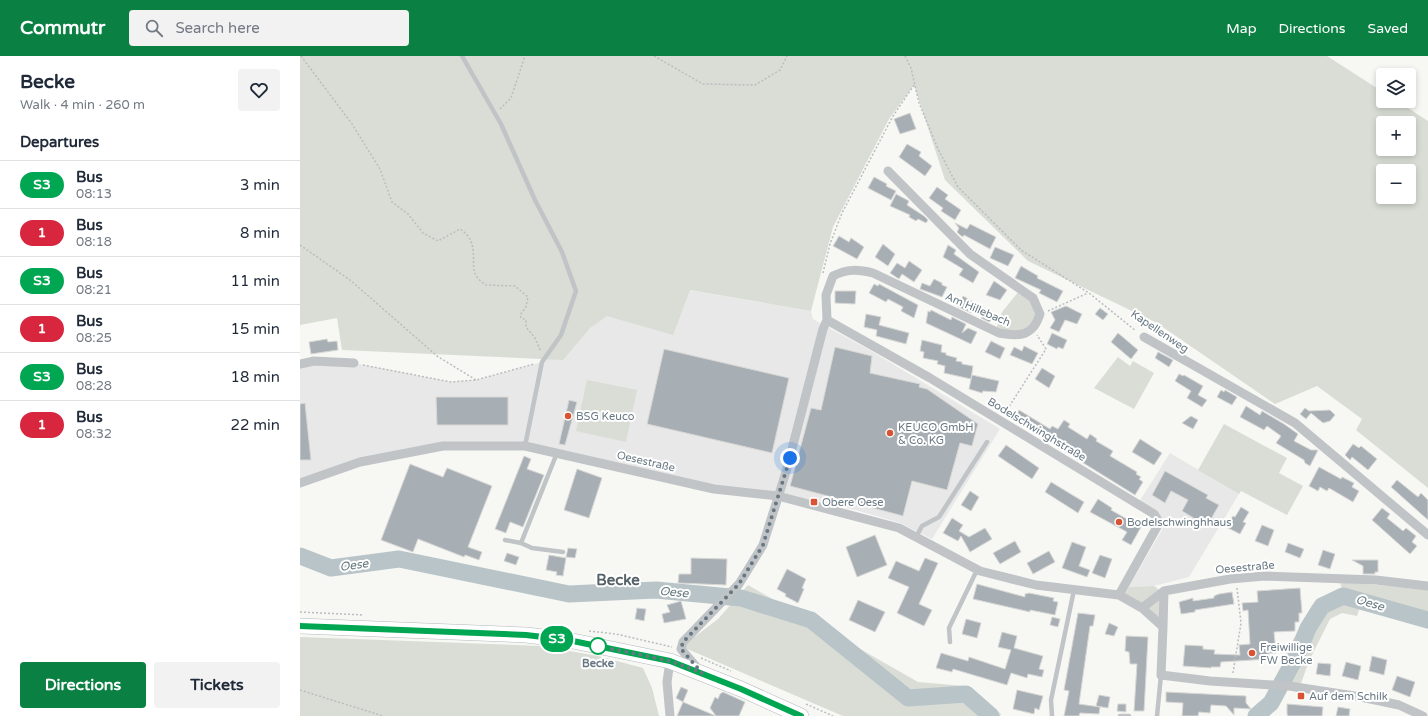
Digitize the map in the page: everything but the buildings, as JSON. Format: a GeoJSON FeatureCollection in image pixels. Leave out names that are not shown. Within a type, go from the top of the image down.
{"type":"FeatureCollection","features":[{"type":"Feature","properties":{"kind":"main road"},"geometry":{"type":"LineString","coordinates":[[300,626],[526,635],[568,640],[670,661],[702,673],[801,716]]}},
{"type":"Feature","properties":{"kind":"street"},"geometry":{"type":"LineString","coordinates":[[888,171],[970,254],[1033,298],[1040,314],[1038,323],[1033,328]]}},
{"type":"Feature","properties":{"kind":"street","name":"Am Hillebach"},"geometry":{"type":"LineString","coordinates":[[827,320],[826,294],[833,276],[845,270],[860,270],[873,273],[999,333],[1016,337],[1025,334],[1033,328]]}},
{"type":"Feature","properties":{"kind":"street"},"geometry":{"type":"LineString","coordinates":[[702,673],[681,649],[683,642],[739,584],[763,545],[786,472],[823,329],[827,320]]}},
{"type":"Feature","properties":{"kind":"street","name":"Bodelschwinghstraße"},"geometry":{"type":"LineString","coordinates":[[827,320],[930,378],[1000,422],[1154,514],[1158,520],[1158,525],[1119,595]]}},
{"type":"Feature","properties":{"kind":"street","name":"Kapellenweg"},"geometry":{"type":"LineString","coordinates":[[1144,337],[1295,423],[1428,535]]}},
{"type":"Feature","properties":{"kind":"street"},"geometry":{"type":"LineString","coordinates":[[300,364],[314,361],[354,363]]}},
{"type":"Feature","properties":{"kind":"street","name":"Oesestraße"},"geometry":{"type":"LineString","coordinates":[[300,483],[360,462],[443,446],[525,446],[714,489],[778,496],[899,528],[977,570],[1036,585],[1119,595],[1142,608],[1164,591],[1236,578],[1265,576],[1376,580],[1428,586]]}},
{"type":"Feature","properties":{"kind":"street"},"geometry":{"type":"LineString","coordinates":[[1164,591],[1161,675],[1232,683],[1289,686],[1361,697],[1399,705],[1423,716]]}},
{"type":"Feature","properties":{"kind":"street"},"geometry":{"type":"LineString","coordinates":[[1142,608],[1163,627]]}},
{"type":"Feature","properties":{"kind":"street"},"geometry":{"type":"LineString","coordinates":[[670,661],[668,682],[670,716]]}},
{"type":"Feature","properties":{"kind":"lane"},"geometry":{"type":"LineString","coordinates":[[462,56],[494,111],[535,200],[562,252],[576,291],[562,335],[541,363],[525,446]]}},
{"type":"Feature","properties":{"kind":"lane"},"geometry":{"type":"LineString","coordinates":[[916,537],[922,526],[939,517],[987,442]]}},
{"type":"Feature","properties":{"kind":"lane"},"geometry":{"type":"LineString","coordinates":[[521,544],[557,453]]}},
{"type":"Feature","properties":{"kind":"lane"},"geometry":{"type":"LineString","coordinates":[[505,540],[532,548],[563,552]]}},
{"type":"Feature","properties":{"kind":"lane"},"geometry":{"type":"LineString","coordinates":[[950,642],[949,628],[977,570]]}},
{"type":"Feature","properties":{"kind":"lane"},"geometry":{"type":"LineString","coordinates":[[1052,716],[1051,700],[1074,590]]}},
{"type":"Feature","properties":{"kind":"lane"},"geometry":{"type":"LineString","coordinates":[[1157,716],[1161,675]]}},
{"type":"Feature","properties":{"kind":"lane"},"geometry":{"type":"LineString","coordinates":[[1120,716],[1129,716]]}},
{"type":"Feature","properties":{"kind":"path"},"geometry":{"type":"LineString","coordinates":[[301,56],[352,124],[380,169],[392,202],[408,214],[423,233],[438,241],[460,229],[468,234],[474,252],[474,272],[476,277],[486,285],[514,286],[528,297],[526,306],[520,315],[521,318],[526,320],[526,327],[535,338],[541,352],[541,363],[476,380],[451,382],[354,363]]}},
{"type":"Feature","properties":{"kind":"path"},"geometry":{"type":"LineString","coordinates":[[494,111],[504,106],[511,98],[525,56]]}},
{"type":"Feature","properties":{"kind":"path"},"geometry":{"type":"LineString","coordinates":[[654,56],[703,84],[755,85],[780,70],[787,56]]}},
{"type":"Feature","properties":{"kind":"path","name":"Kapellenweg"},"geometry":{"type":"LineString","coordinates":[[905,56],[911,68],[914,85],[938,149],[958,187],[1001,232],[1021,250],[1089,293],[1144,337]]}},
{"type":"Feature","properties":{"kind":"path"},"geometry":{"type":"LineString","coordinates":[[823,276],[830,244],[842,213],[893,116],[914,85]]}},
{"type":"Feature","properties":{"kind":"path"},"geometry":{"type":"LineString","coordinates":[[300,245],[350,280],[437,356],[476,380]]}},
{"type":"Feature","properties":{"kind":"path"},"geometry":{"type":"LineString","coordinates":[[1040,314],[1089,293]]}},
{"type":"Feature","properties":{"kind":"path"},"geometry":{"type":"LineString","coordinates":[[1000,422],[1046,349],[1033,328]]}},
{"type":"Feature","properties":{"kind":"path"},"geometry":{"type":"LineString","coordinates":[[1232,683],[1241,623],[1236,578]]}},
{"type":"Feature","properties":{"kind":"path"},"geometry":{"type":"LineString","coordinates":[[300,690],[383,716]]}},
{"type":"Feature","properties":{"kind":"shaded area"},"geometry":{"type":"Polygon","coordinates":[[[300,56],[1327,56],[1376,88],[1376,108],[1408,108],[1428,121],[1428,488],[1356,430],[1362,419],[1317,386],[1275,404],[1157,323],[1028,261],[945,180],[914,85],[889,119],[833,227],[811,311],[690,290],[673,335],[607,316],[590,328],[563,360],[342,350],[337,318],[300,325],[300,56]]]}},
{"type":"Feature","properties":{"kind":"shaded area","name":"KEUCO GmbH & Co. KG"},"geometry":{"type":"Polygon","coordinates":[[[689,290],[811,311],[813,319],[873,352],[1000,429],[932,539],[900,523],[856,510],[778,496],[714,489],[525,446],[443,446],[360,462],[300,483],[300,364],[354,363],[451,382],[476,380],[542,362],[572,309],[689,290]]]}},
{"type":"Feature","properties":{"kind":"shaded area"},"geometry":{"type":"Polygon","coordinates":[[[1019,291],[1030,298],[1038,314],[1036,322],[1017,334],[996,329],[1002,312],[1019,291]]]}},
{"type":"Feature","properties":{"kind":"shaded area"},"geometry":{"type":"Polygon","coordinates":[[[1118,357],[1130,366],[1133,361],[1154,373],[1134,409],[1094,388],[1118,357]]]}},
{"type":"Feature","properties":{"kind":"shaded area"},"geometry":{"type":"Polygon","coordinates":[[[587,380],[637,390],[626,442],[576,431],[587,380]]]}},
{"type":"Feature","properties":{"kind":"shaded area"},"geometry":{"type":"Polygon","coordinates":[[[1224,424],[1287,458],[1279,473],[1303,486],[1287,515],[1241,491],[1239,494],[1198,470],[1224,424]]]}},
{"type":"Feature","properties":{"kind":"shaded area"},"geometry":{"type":"Polygon","coordinates":[[[1170,453],[1239,494],[1189,577],[1154,586],[1129,587],[1167,521],[1139,502],[1170,453]]]}},
{"type":"Feature","properties":{"kind":"shaded area"},"geometry":{"type":"Polygon","coordinates":[[[1340,582],[1428,589],[1428,617],[1343,593],[1340,582]]]}},
{"type":"Feature","properties":{"kind":"shaded area"},"geometry":{"type":"Polygon","coordinates":[[[748,585],[918,682],[964,686],[1001,714],[1000,716],[843,716],[685,648],[688,642],[718,619],[748,585]]]}},
{"type":"Feature","properties":{"kind":"shaded area"},"geometry":{"type":"Polygon","coordinates":[[[1154,586],[1158,589],[1162,597],[1161,623],[1124,596],[1129,587],[1154,586]]]}},
{"type":"Feature","properties":{"kind":"shaded area"},"geometry":{"type":"Polygon","coordinates":[[[1338,594],[1345,599],[1361,604],[1357,616],[1342,613],[1330,619],[1309,661],[1300,686],[1284,684],[1297,659],[1286,653],[1312,605],[1338,594]]]}},
{"type":"Feature","properties":{"kind":"shaded area"},"geometry":{"type":"Polygon","coordinates":[[[300,637],[541,646],[598,656],[643,668],[652,688],[659,716],[300,716],[300,637]]]}},
{"type":"Feature","properties":{"kind":"waterway","name":"Oese"},"geometry":{"type":"LineString","coordinates":[[300,556],[331,568],[399,559],[569,594],[656,590],[741,598],[811,620],[908,698],[966,694],[991,716]]}},
{"type":"Feature","properties":{"kind":"waterway","name":"Oese"},"geometry":{"type":"LineString","coordinates":[[1256,716],[1271,703],[1298,653],[1308,628],[1322,606],[1343,596],[1428,620]]}},
{"type":"Feature","properties":{"kind":"bus line","name":"S3"},"geometry":{"type":"LineString","coordinates":[[300,626],[526,635],[568,640],[670,661],[741,689],[801,716]]}},
{"type":"Feature","properties":{"kind":"place","name":"BSG Keuco"},"geometry":{"type":"Point","coordinates":[568,416]}},
{"type":"Feature","properties":{"kind":"place","name":"KEUCO GmbH & Co. KG"},"geometry":{"type":"Point","coordinates":[890,433]}},
{"type":"Feature","properties":{"kind":"place","name":"Obere Oese"},"geometry":{"type":"Point","coordinates":[814,502]}},
{"type":"Feature","properties":{"kind":"place","name":"Bodelschwinghhaus"},"geometry":{"type":"Point","coordinates":[1119,522]}},
{"type":"Feature","properties":{"kind":"place","name":"Becke"},"geometry":{"type":"Point","coordinates":[598,646]}},
{"type":"Feature","properties":{"kind":"place","name":"Freiwillige FW Becke"},"geometry":{"type":"Point","coordinates":[1252,653]}},
{"type":"Feature","properties":{"kind":"place","name":"Auf dem Schilk"},"geometry":{"type":"Point","coordinates":[1301,696]}},
{"type":"Feature","properties":{"kind":"district","name":"Becke"},"geometry":{"type":"Point","coordinates":[618,580]}},
{"type":"Feature","properties":{"kind":"route"},"geometry":{"type":"LineString","coordinates":[[598,646],[670,661],[702,673],[683,653],[681,649],[683,642],[739,584],[763,545],[790,458]]}}]}
